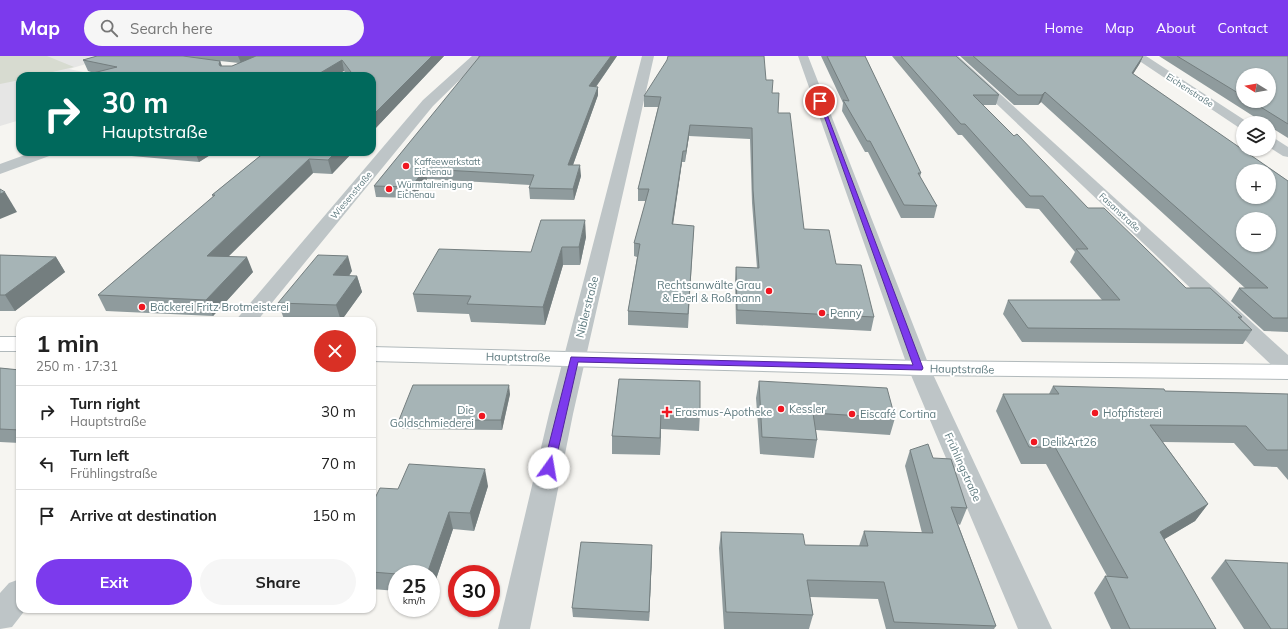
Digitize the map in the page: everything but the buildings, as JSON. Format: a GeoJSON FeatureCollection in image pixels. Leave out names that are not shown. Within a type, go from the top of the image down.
{"type":"FeatureCollection","features":[{"type":"Feature","properties":{"kind":"main road"},"geometry":{"type":"LineString","coordinates":[[0,344],[16,344]]}},
{"type":"Feature","properties":{"kind":"main road","name":"Hauptstraße"},"geometry":{"type":"LineString","coordinates":[[376,354],[918,368],[1288,372]]}},
{"type":"Feature","properties":{"kind":"street","name":"Wiesenstraße"},"geometry":{"type":"LineString","coordinates":[[249,317],[428,103],[478,56]]}},
{"type":"Feature","properties":{"kind":"street","name":"Niblerstraße"},"geometry":{"type":"LineString","coordinates":[[514,629],[527,560],[574,359],[648,56]]}},
{"type":"Feature","properties":{"kind":"street","name":"Frühlingstraße"},"geometry":{"type":"LineString","coordinates":[[803,56],[918,368],[1034,629]]}},
{"type":"Feature","properties":{"kind":"street","name":"Fasanstraße"},"geometry":{"type":"LineString","coordinates":[[952,56],[1288,368]]}},
{"type":"Feature","properties":{"kind":"street","name":"Eichenstraße"},"geometry":{"type":"LineString","coordinates":[[1138,56],[1236,119]]}},
{"type":"Feature","properties":{"kind":"street"},"geometry":{"type":"LineString","coordinates":[[1276,145],[1288,153]]}},
{"type":"Feature","properties":{"kind":"street"},"geometry":{"type":"LineString","coordinates":[[0,169],[36,156]]}},
{"type":"Feature","properties":{"kind":"street"},"geometry":{"type":"LineString","coordinates":[[0,617],[16,598]]}},
{"type":"Feature","properties":{"kind":"shaded area"},"geometry":{"type":"Polygon","coordinates":[[[0,56],[110,57],[69,69],[83,72],[16,72],[16,121],[0,126],[0,56]]]}},
{"type":"Feature","properties":{"kind":"shaded area"},"geometry":{"type":"Polygon","coordinates":[[[0,56],[47,56],[74,67],[52,72],[16,72],[16,81],[0,84],[0,56]]]}},
{"type":"Feature","properties":{"kind":"place","name":"Kaffeewerkstatt Eichenau"},"geometry":{"type":"Point","coordinates":[406,166]}},
{"type":"Feature","properties":{"kind":"place","name":"Würmtalreinigung Eichenau"},"geometry":{"type":"Point","coordinates":[389,189]}},
{"type":"Feature","properties":{"kind":"place","name":"Rechtsanwälte Grau & Eberl & Roßmann"},"geometry":{"type":"Point","coordinates":[769,291]}},
{"type":"Feature","properties":{"kind":"place","name":"Bäckerei Fritz Brotmeisterei"},"geometry":{"type":"Point","coordinates":[142,307]}},
{"type":"Feature","properties":{"kind":"place","name":"Penny"},"geometry":{"type":"Point","coordinates":[822,313]}},
{"type":"Feature","properties":{"kind":"place","name":"Kessler"},"geometry":{"type":"Point","coordinates":[781,409]}},
{"type":"Feature","properties":{"kind":"place","name":"Erasmus-Apotheke"},"geometry":{"type":"Point","coordinates":[667,412]}},
{"type":"Feature","properties":{"kind":"place","name":"Hofpfisterei"},"geometry":{"type":"Point","coordinates":[1095,413]}},
{"type":"Feature","properties":{"kind":"place","name":"Eiscafé Cortina"},"geometry":{"type":"Point","coordinates":[852,414]}},
{"type":"Feature","properties":{"kind":"place","name":"Die Goldschmiederei"},"geometry":{"type":"Point","coordinates":[482,416]}},
{"type":"Feature","properties":{"kind":"place","name":"DelikArt26"},"geometry":{"type":"Point","coordinates":[1034,442]}},
{"type":"Feature","properties":{"kind":"route"},"geometry":{"type":"LineString","coordinates":[[549,468],[574,359],[918,368],[820,101]]}}]}
